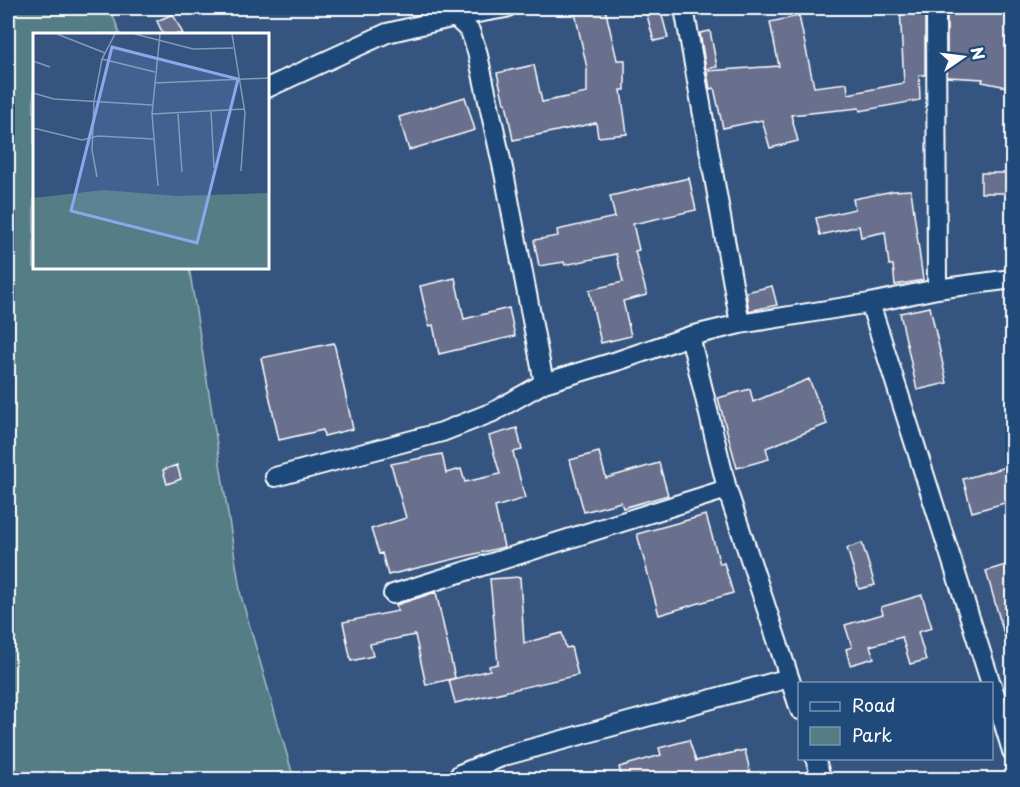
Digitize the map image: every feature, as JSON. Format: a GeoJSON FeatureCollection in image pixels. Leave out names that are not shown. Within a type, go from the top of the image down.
{"type":"FeatureCollection","features":[{"type":"Feature","properties":{"kind":"street"},"geometry":{"type":"LineString","coordinates":[[268,88],[387,33],[453,12],[506,8]]}},
{"type":"Feature","properties":{"kind":"street"},"geometry":{"type":"LineString","coordinates":[[684,8],[740,324]]}},
{"type":"Feature","properties":{"kind":"street"},"geometry":{"type":"LineString","coordinates":[[936,8],[937,289]]}},
{"type":"Feature","properties":{"kind":"street"},"geometry":{"type":"LineString","coordinates":[[453,12],[470,31],[477,51],[504,173],[544,383]]}},
{"type":"Feature","properties":{"kind":"street"},"geometry":{"type":"LineString","coordinates":[[275,477],[442,432],[494,411],[544,383],[690,336],[740,324],[870,303],[937,289],[1012,279]]}},
{"type":"Feature","properties":{"kind":"street"},"geometry":{"type":"LineString","coordinates":[[870,303],[990,682]]}},
{"type":"Feature","properties":{"kind":"street"},"geometry":{"type":"LineString","coordinates":[[690,336],[726,489],[798,704]]}},
{"type":"Feature","properties":{"kind":"street"},"geometry":{"type":"LineString","coordinates":[[393,594],[726,489]]}},
{"type":"Feature","properties":{"kind":"street"},"geometry":{"type":"LineString","coordinates":[[460,774],[504,756],[789,678]]}},
{"type":"Feature","properties":{"kind":"street"},"geometry":{"type":"LineString","coordinates":[[993,690],[1012,752]]}},
{"type":"Feature","properties":{"kind":"street"},"geometry":{"type":"LineString","coordinates":[[815,760],[822,780]]}},
{"type":"Feature","properties":{"kind":"green space"},"geometry":{"type":"Polygon","coordinates":[[[8,8],[110,8],[120,33],[33,33],[33,268],[189,268],[241,596],[294,779],[8,779],[8,8]]]}},
{"type":"Feature","properties":{"kind":"building"},"geometry":{"type":"Polygon","coordinates":[[[605,8],[617,60],[625,60],[625,90],[621,90],[627,134],[598,137],[596,123],[513,140],[497,73],[534,65],[542,102],[587,93],[587,68],[575,13],[605,8]]]}},
{"type":"Feature","properties":{"kind":"building"},"geometry":{"type":"Polygon","coordinates":[[[645,8],[660,8],[668,38],[654,41],[645,8]]]}},
{"type":"Feature","properties":{"kind":"building"},"geometry":{"type":"Polygon","coordinates":[[[900,8],[925,8],[925,75],[919,75],[920,100],[860,111],[859,108],[791,115],[798,141],[770,148],[762,120],[723,128],[714,88],[710,89],[707,71],[779,66],[770,22],[799,16],[814,87],[847,83],[848,94],[904,83],[900,8]]]}},
{"type":"Feature","properties":{"kind":"building"},"geometry":{"type":"Polygon","coordinates":[[[947,8],[1012,8],[1012,88],[982,82],[983,79],[947,77],[947,8]]]}},
{"type":"Feature","properties":{"kind":"building"},"geometry":{"type":"Polygon","coordinates":[[[173,14],[182,33],[163,33],[157,21],[173,14]]]}},
{"type":"Feature","properties":{"kind":"building"},"geometry":{"type":"Polygon","coordinates":[[[710,31],[717,67],[706,69],[700,33],[710,31]]]}},
{"type":"Feature","properties":{"kind":"building"},"geometry":{"type":"Polygon","coordinates":[[[465,97],[475,130],[409,150],[399,117],[465,97]]]}},
{"type":"Feature","properties":{"kind":"building"},"geometry":{"type":"Polygon","coordinates":[[[981,173],[1012,173],[1012,193],[981,193],[981,173]]]}},
{"type":"Feature","properties":{"kind":"building"},"geometry":{"type":"Polygon","coordinates":[[[689,178],[696,210],[633,224],[639,250],[635,251],[647,295],[623,301],[631,336],[601,343],[589,290],[623,282],[616,254],[565,265],[564,262],[539,266],[534,240],[558,236],[557,230],[615,217],[610,196],[689,178]]]}},
{"type":"Feature","properties":{"kind":"building"},"geometry":{"type":"Polygon","coordinates":[[[911,190],[923,280],[895,285],[893,265],[889,265],[885,232],[861,237],[859,226],[820,235],[816,218],[855,209],[853,199],[911,190]]]}},
{"type":"Feature","properties":{"kind":"building"},"geometry":{"type":"Polygon","coordinates":[[[455,278],[464,319],[509,308],[515,336],[439,354],[433,325],[429,326],[420,286],[455,278]]]}},
{"type":"Feature","properties":{"kind":"building"},"geometry":{"type":"Polygon","coordinates":[[[772,286],[777,305],[749,311],[746,292],[772,286]]]}},
{"type":"Feature","properties":{"kind":"building"},"geometry":{"type":"Polygon","coordinates":[[[930,307],[947,383],[917,390],[900,313],[930,307]]]}},
{"type":"Feature","properties":{"kind":"building"},"geometry":{"type":"Polygon","coordinates":[[[334,343],[353,429],[324,436],[323,430],[279,440],[261,358],[334,343]]]}},
{"type":"Feature","properties":{"kind":"building"},"geometry":{"type":"Polygon","coordinates":[[[809,379],[827,424],[766,448],[769,459],[737,468],[718,398],[750,389],[753,402],[809,379]]]}},
{"type":"Feature","properties":{"kind":"building"},"geometry":{"type":"Polygon","coordinates":[[[517,428],[522,450],[513,452],[525,498],[495,507],[504,547],[388,575],[382,553],[379,554],[371,529],[406,518],[391,464],[442,454],[446,473],[461,469],[465,482],[500,474],[489,436],[517,428]]]}},
{"type":"Feature","properties":{"kind":"building"},"geometry":{"type":"Polygon","coordinates":[[[599,452],[606,478],[659,463],[668,495],[623,508],[621,502],[584,512],[570,460],[599,452]]]}},
{"type":"Feature","properties":{"kind":"building"},"geometry":{"type":"Polygon","coordinates":[[[177,465],[181,479],[167,484],[163,470],[177,465]]]}},
{"type":"Feature","properties":{"kind":"building"},"geometry":{"type":"Polygon","coordinates":[[[1010,466],[1012,501],[972,512],[963,479],[1010,466]]]}},
{"type":"Feature","properties":{"kind":"building"},"geometry":{"type":"Polygon","coordinates":[[[706,515],[720,564],[724,563],[733,593],[659,615],[637,534],[706,515]]]}},
{"type":"Feature","properties":{"kind":"building"},"geometry":{"type":"Polygon","coordinates":[[[862,543],[875,585],[859,589],[847,548],[862,543]]]}},
{"type":"Feature","properties":{"kind":"building"},"geometry":{"type":"Polygon","coordinates":[[[1012,563],[1012,647],[1008,648],[986,571],[1012,563]]]}},
{"type":"Feature","properties":{"kind":"building"},"geometry":{"type":"Polygon","coordinates":[[[520,577],[524,643],[562,633],[566,648],[571,647],[578,675],[455,703],[449,680],[490,670],[489,666],[498,664],[490,579],[520,577]]]}},
{"type":"Feature","properties":{"kind":"building"},"geometry":{"type":"Polygon","coordinates":[[[436,592],[455,678],[426,685],[415,635],[370,644],[373,656],[351,661],[343,622],[398,611],[396,605],[436,592]]]}},
{"type":"Feature","properties":{"kind":"building"},"geometry":{"type":"Polygon","coordinates":[[[922,595],[932,628],[918,632],[926,660],[910,664],[902,637],[870,646],[874,658],[850,665],[846,649],[852,647],[845,625],[883,614],[881,607],[922,595]]]}},
{"type":"Feature","properties":{"kind":"building"},"geometry":{"type":"Polygon","coordinates":[[[689,740],[696,761],[745,750],[752,780],[622,780],[619,767],[661,755],[659,748],[689,740]]]}}]}
